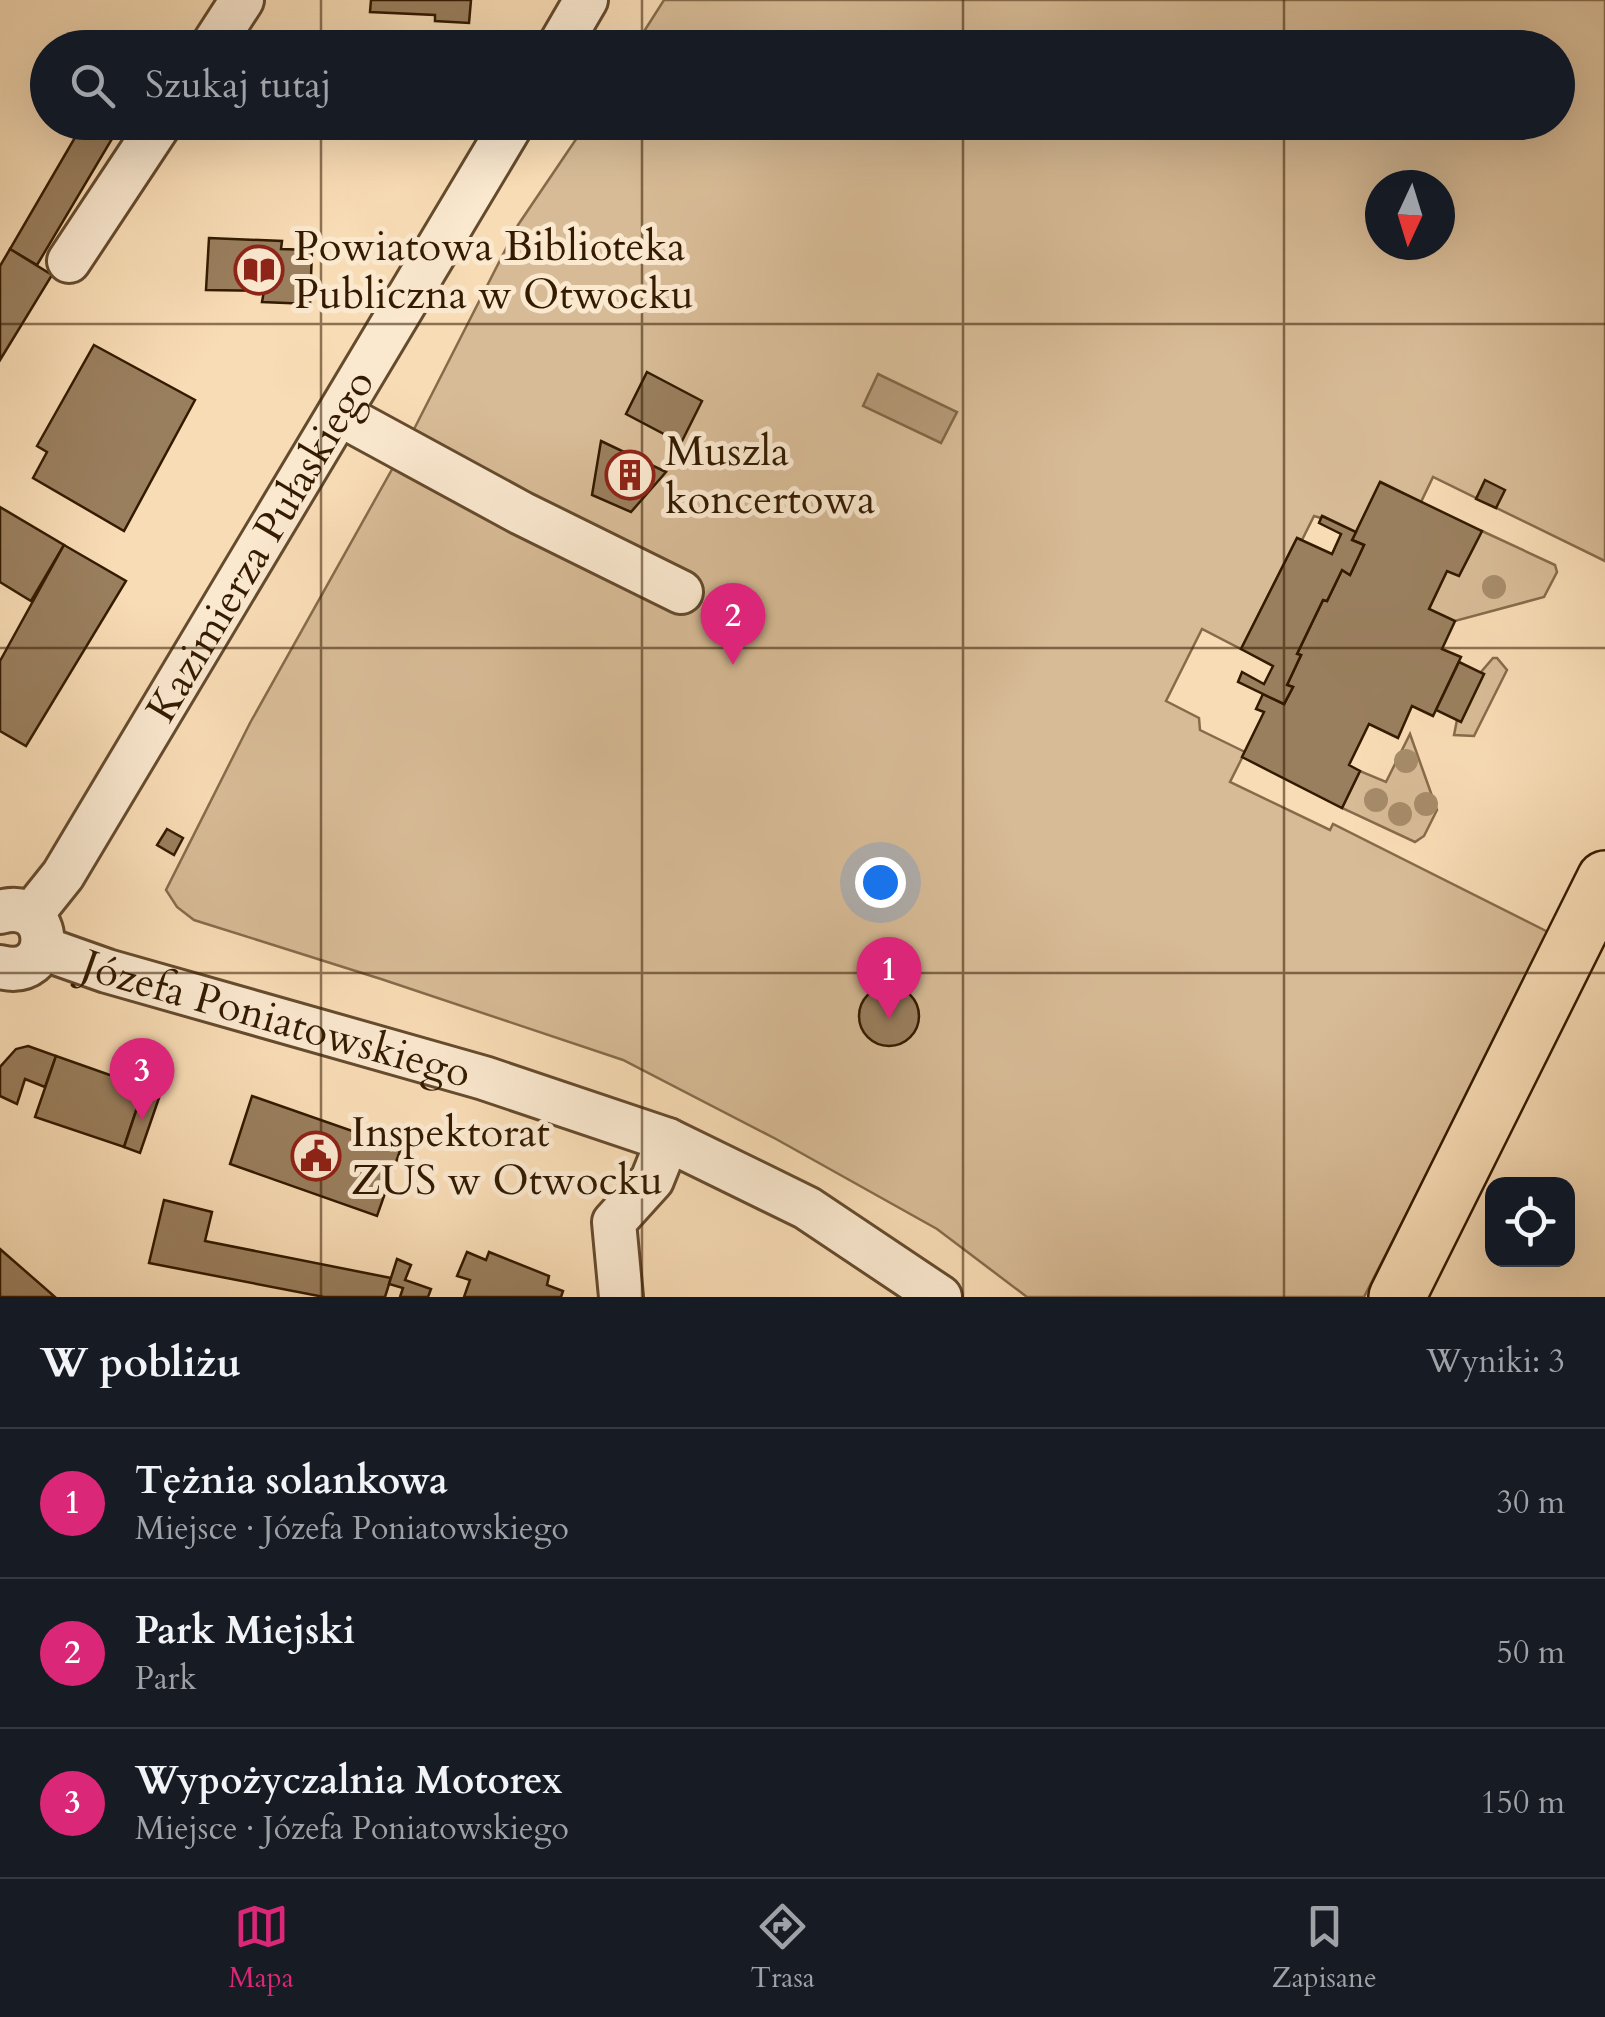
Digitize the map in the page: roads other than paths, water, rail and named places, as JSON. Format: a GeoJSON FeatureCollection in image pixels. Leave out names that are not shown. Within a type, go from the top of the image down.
{"type":"FeatureCollection","features":[{"type":"Feature","properties":{"kind":"main road"},"geometry":{"type":"LineString","coordinates":[[1398,1297],[1590,910]]}},
{"type":"Feature","properties":{"kind":"street"},"geometry":{"type":"LineString","coordinates":[[223,30],[242,0]]}},
{"type":"Feature","properties":{"kind":"street"},"geometry":{"type":"LineString","coordinates":[[568,30],[586,0]]}},
{"type":"Feature","properties":{"kind":"street"},"geometry":{"type":"LineString","coordinates":[[69,261],[149,140]]}},
{"type":"Feature","properties":{"kind":"street","name":"Kazimierza Pułaskiego"},"geometry":{"type":"LineString","coordinates":[[24,925],[63,874],[502,140]]}},
{"type":"Feature","properties":{"kind":"street"},"geometry":{"type":"LineString","coordinates":[[339,414],[521,513],[681,592]]}},
{"type":"Feature","properties":{"kind":"street"},"geometry":{"type":"LineString","coordinates":[[0,967],[22,968],[38,957],[24,925]]}},
{"type":"Feature","properties":{"kind":"street","name":"Józefa Poniatowskiego"},"geometry":{"type":"LineString","coordinates":[[24,925],[106,972],[484,1078],[668,1140],[807,1208],[940,1297]]}},
{"type":"Feature","properties":{"kind":"street"},"geometry":{"type":"LineString","coordinates":[[622,1297],[614,1222],[652,1180],[668,1140]]}},
{"type":"Feature","properties":{"kind":"place","name":"Powiatowa Biblioteka Publiczna w Otwocku"},"geometry":{"type":"Point","coordinates":[259,270]}},
{"type":"Feature","properties":{"kind":"place","name":"Muszla koncertowa"},"geometry":{"type":"Point","coordinates":[630,475]}},
{"type":"Feature","properties":{"kind":"place","name":"Park Miejski"},"geometry":{"type":"Point","coordinates":[733,665]}},
{"type":"Feature","properties":{"kind":"place","name":"Tężnia solankowa"},"geometry":{"type":"Point","coordinates":[889,1019]}},
{"type":"Feature","properties":{"kind":"place","name":"Wypożyczalnia Motorex"},"geometry":{"type":"Point","coordinates":[142,1120]}},
{"type":"Feature","properties":{"kind":"place","name":"Inspektorat ZUS w Otwocku"},"geometry":{"type":"Point","coordinates":[316,1156]}}]}
